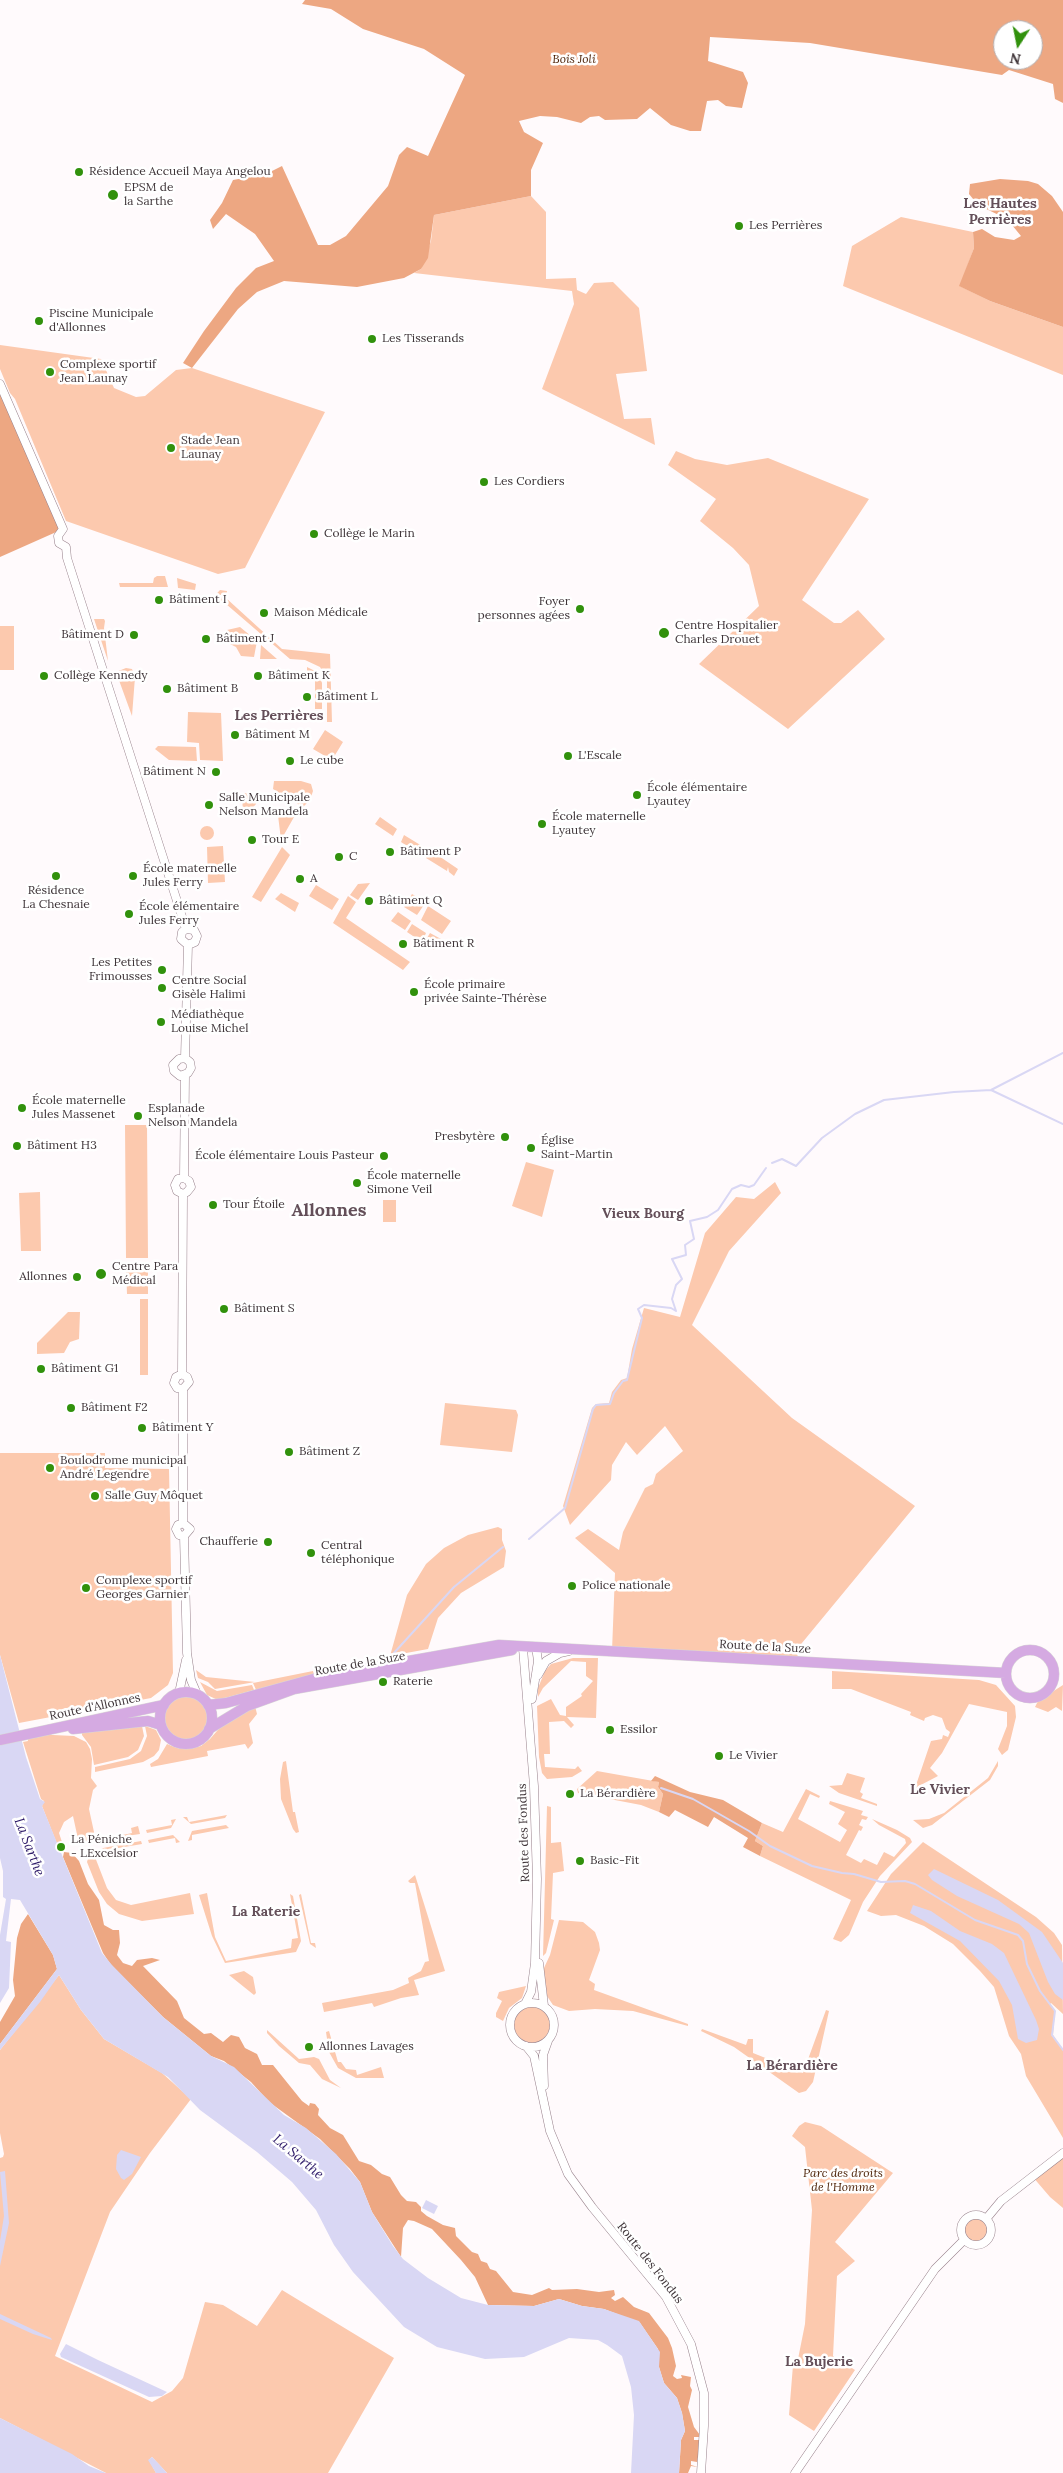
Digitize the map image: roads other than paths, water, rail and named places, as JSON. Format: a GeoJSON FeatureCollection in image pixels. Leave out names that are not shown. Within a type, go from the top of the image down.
{"type":"FeatureCollection","features":[{"type":"Feature","properties":{"kind":"main road","name":"Route de la Suze"},"geometry":{"type":"LineString","coordinates":[[208,1705],[307,1680],[363,1669],[499,1645],[523,1648]]}},
{"type":"Feature","properties":{"kind":"main road","name":"Route de la Suze"},"geometry":{"type":"LineString","coordinates":[[210,1729],[247,1706],[294,1689],[536,1647],[1006,1673]]}},
{"type":"Feature","properties":{"kind":"main road"},"geometry":{"type":"LineString","coordinates":[[1030,1650],[1046,1656],[1059,1674],[1045,1693],[1028,1697],[1013,1690],[1008,1682],[1006,1673],[1012,1658],[1022,1651],[1030,1650]]}},
{"type":"Feature","properties":{"kind":"main road"},"geometry":{"type":"LineString","coordinates":[[179,1693],[197,1694],[208,1705],[212,1717],[210,1729],[200,1740],[184,1743],[170,1738],[161,1724],[160,1715],[164,1705],[169,1698],[179,1693]]}},
{"type":"Feature","properties":{"kind":"main road","name":"Route d'Allonnes"},"geometry":{"type":"LineString","coordinates":[[0,1740],[164,1705]]}},
{"type":"Feature","properties":{"kind":"main road","name":"Route d'Allonnes"},"geometry":{"type":"LineString","coordinates":[[29,1734],[142,1722],[161,1724]]}},
{"type":"Feature","properties":{"kind":"street"},"geometry":{"type":"LineString","coordinates":[[0,384],[62,529],[58,540],[59,543],[66,547],[67,558],[186,929]]}},
{"type":"Feature","properties":{"kind":"street"},"geometry":{"type":"LineString","coordinates":[[186,929],[194,930],[197,936],[195,942],[188,945]]}},
{"type":"Feature","properties":{"kind":"street"},"geometry":{"type":"LineString","coordinates":[[186,929],[181,934],[181,939],[188,945]]}},
{"type":"Feature","properties":{"kind":"street"},"geometry":{"type":"LineString","coordinates":[[185,1058],[188,945]]}},
{"type":"Feature","properties":{"kind":"street"},"geometry":{"type":"LineString","coordinates":[[185,1058],[176,1060],[173,1068],[178,1075],[185,1076]]}},
{"type":"Feature","properties":{"kind":"street"},"geometry":{"type":"LineString","coordinates":[[185,1058],[190,1062],[191,1068],[185,1076],[184,1178],[189,1181],[191,1187],[183,1194],[182,1374],[187,1377],[189,1382],[183,1389],[183,1523],[190,1529],[184,1536],[187,1653],[191,1680],[197,1694]]}},
{"type":"Feature","properties":{"kind":"street","name":"Route des Fondus"},"geometry":{"type":"LineString","coordinates":[[531,1736],[532,1688],[538,1661],[536,1647]]}},
{"type":"Feature","properties":{"kind":"street","name":"Route des Fondus"},"geometry":{"type":"LineString","coordinates":[[523,1648],[531,1736],[537,1929],[540,1982],[544,2006]]}},
{"type":"Feature","properties":{"kind":"street","name":"Route des Fondus"},"geometry":{"type":"LineString","coordinates":[[532,1688],[546,1661],[560,1653],[576,1649]]}},
{"type":"Feature","properties":{"kind":"street"},"geometry":{"type":"LineString","coordinates":[[179,1693],[187,1653]]}},
{"type":"Feature","properties":{"kind":"street","name":"Route des Fondus"},"geometry":{"type":"LineString","coordinates":[[525,2004],[532,1986],[537,1929]]}},
{"type":"Feature","properties":{"kind":"street"},"geometry":{"type":"LineString","coordinates":[[533,2003],[544,2006],[550,2012],[554,2023],[553,2032],[548,2041],[538,2046],[526,2046],[514,2037],[510,2026],[515,2011],[525,2004],[533,2003]]}},
{"type":"Feature","properties":{"kind":"street","name":"Route des Fondus"},"geometry":{"type":"LineString","coordinates":[[545,2108],[543,2055],[548,2041]]}},
{"type":"Feature","properties":{"kind":"street","name":"Route des Fondus"},"geometry":{"type":"LineString","coordinates":[[526,2046],[534,2056],[556,2149],[573,2184],[666,2297],[691,2344],[704,2393],[701,2473]]}},
{"type":"Feature","properties":{"kind":"street"},"geometry":{"type":"LineString","coordinates":[[986,2219],[1000,2201],[1063,2153]]}},
{"type":"Feature","properties":{"kind":"street"},"geometry":{"type":"LineString","coordinates":[[977,2215],[986,2219],[991,2228],[987,2241],[978,2246],[964,2240],[960,2230],[963,2221],[977,2215]]}},
{"type":"Feature","properties":{"kind":"street"},"geometry":{"type":"LineString","coordinates":[[795,2473],[935,2269],[964,2240]]}},
{"type":"Feature","properties":{"kind":"water","name":"La Sarthe"},"geometry":{"type":"Polygon","coordinates":[[[0,1655],[26,1757],[40,1799],[45,1802],[42,1806],[102,1953],[163,2017],[211,2056],[234,2067],[284,2115],[306,2128],[336,2154],[360,2182],[372,2212],[393,2246],[403,2259],[428,2278],[461,2298],[488,2305],[534,2306],[559,2299],[582,2306],[604,2309],[639,2321],[660,2352],[659,2367],[664,2383],[677,2398],[682,2413],[685,2431],[681,2440],[679,2473],[631,2473],[634,2415],[631,2387],[622,2356],[598,2340],[569,2338],[524,2357],[485,2359],[437,2347],[404,2327],[353,2272],[334,2245],[316,2210],[292,2182],[257,2152],[200,2110],[168,2077],[104,2039],[81,2010],[59,1975],[40,2002],[0,2050],[0,2044],[57,1969],[53,1955],[20,1900],[11,1899],[6,1941],[11,1942],[9,1988],[0,2003],[0,1935],[6,1899],[3,1897],[3,1871],[0,1858],[0,1655]]]}},
{"type":"Feature","properties":{"kind":"water"},"geometry":{"type":"Polygon","coordinates":[[[934,1869],[998,1900],[1042,1932],[1063,1963],[1063,2000],[1055,1994],[1048,1982],[1029,1933],[1019,1924],[957,1896],[932,1880],[928,1875],[934,1869]]]}},
{"type":"Feature","properties":{"kind":"water"},"geometry":{"type":"Polygon","coordinates":[[[913,1905],[931,1911],[960,1931],[992,1944],[1004,1953],[1036,2020],[1039,2029],[1037,2040],[1026,2043],[1018,2039],[1012,2005],[999,1981],[960,1941],[910,1913],[913,1905]]]}},
{"type":"Feature","properties":{"kind":"water"},"geometry":{"type":"Polygon","coordinates":[[[121,2150],[141,2157],[132,2174],[124,2180],[116,2169],[117,2155],[121,2150]]]}},
{"type":"Feature","properties":{"kind":"water"},"geometry":{"type":"Polygon","coordinates":[[[5,2171],[9,2223],[0,2266],[0,2241],[4,2216],[0,2172],[5,2171]]]}},
{"type":"Feature","properties":{"kind":"water"},"geometry":{"type":"Polygon","coordinates":[[[426,2200],[438,2206],[434,2214],[422,2208],[426,2200]]]}},
{"type":"Feature","properties":{"kind":"water"},"geometry":{"type":"Polygon","coordinates":[[[0,2314],[52,2340],[33,2334],[0,2319],[0,2314]]]}},
{"type":"Feature","properties":{"kind":"water"},"geometry":{"type":"Polygon","coordinates":[[[66,2344],[167,2392],[162,2396],[149,2397],[61,2357],[60,2354],[66,2344]]]}},
{"type":"Feature","properties":{"kind":"water"},"geometry":{"type":"Polygon","coordinates":[[[0,2418],[72,2454],[89,2466],[106,2473],[0,2473],[0,2418]]]}},
{"type":"Feature","properties":{"kind":"water"},"geometry":{"type":"Polygon","coordinates":[[[152,2457],[167,2473],[156,2473],[148,2460],[152,2457]]]}},
{"type":"Feature","properties":{"kind":"waterway"},"geometry":{"type":"LineString","coordinates":[[772,1163],[782,1159],[796,1166],[822,1138],[855,1114],[884,1100],[991,1090],[1063,1053]]}},
{"type":"Feature","properties":{"kind":"waterway"},"geometry":{"type":"LineString","coordinates":[[991,1090],[1063,1124]]}},
{"type":"Feature","properties":{"kind":"waterway"},"geometry":{"type":"LineString","coordinates":[[529,1539],[565,1508],[593,1409],[596,1405],[610,1404],[614,1393],[623,1381],[627,1380],[642,1318],[638,1309],[644,1305],[671,1308],[676,1311],[672,1299],[676,1285],[682,1279],[672,1259],[686,1255],[685,1245],[694,1239],[690,1221],[707,1217],[718,1210],[732,1189],[741,1185],[749,1187],[754,1185],[766,1168]]}},
{"type":"Feature","properties":{"kind":"waterway"},"geometry":{"type":"LineString","coordinates":[[393,1654],[454,1587],[503,1547]]}},
{"type":"Feature","properties":{"kind":"waterway"},"geometry":{"type":"LineString","coordinates":[[661,1788],[693,1799],[749,1831],[770,1846],[812,1866],[854,1874],[881,1882],[905,1881],[915,1884],[975,1920],[1018,1935],[1023,1941],[1027,1964],[1040,1991],[1055,2011],[1052,2035],[1063,2050]]}},
{"type":"Feature","properties":{"kind":"place","name":"Résidence Accueil Maya Angelou"},"geometry":{"type":"Point","coordinates":[79,172]}},
{"type":"Feature","properties":{"kind":"place","name":"EPSM de la Sarthe"},"geometry":{"type":"Point","coordinates":[113,195]}},
{"type":"Feature","properties":{"kind":"place","name":"Les Perrières"},"geometry":{"type":"Point","coordinates":[739,226]}},
{"type":"Feature","properties":{"kind":"place","name":"Piscine Municipale d'Allonnes"},"geometry":{"type":"Point","coordinates":[39,321]}},
{"type":"Feature","properties":{"kind":"place","name":"Les Tisserands"},"geometry":{"type":"Point","coordinates":[372,339]}},
{"type":"Feature","properties":{"kind":"place","name":"Complexe sportif Jean Launay"},"geometry":{"type":"Point","coordinates":[50,372]}},
{"type":"Feature","properties":{"kind":"place","name":"Stade Jean Launay"},"geometry":{"type":"Point","coordinates":[171,448]}},
{"type":"Feature","properties":{"kind":"place","name":"Les Cordiers"},"geometry":{"type":"Point","coordinates":[484,482]}},
{"type":"Feature","properties":{"kind":"place","name":"Collège le Marin"},"geometry":{"type":"Point","coordinates":[314,534]}},
{"type":"Feature","properties":{"kind":"place","name":"Bâtiment I"},"geometry":{"type":"Point","coordinates":[159,600]}},
{"type":"Feature","properties":{"kind":"place","name":"Foyer personnes agées"},"geometry":{"type":"Point","coordinates":[580,609]}},
{"type":"Feature","properties":{"kind":"place","name":"Maison Médicale"},"geometry":{"type":"Point","coordinates":[264,613]}},
{"type":"Feature","properties":{"kind":"place","name":"Centre Hospitalier Charles Drouet"},"geometry":{"type":"Point","coordinates":[664,633]}},
{"type":"Feature","properties":{"kind":"place","name":"Bâtiment D"},"geometry":{"type":"Point","coordinates":[134,635]}},
{"type":"Feature","properties":{"kind":"place","name":"Bâtiment J"},"geometry":{"type":"Point","coordinates":[206,639]}},
{"type":"Feature","properties":{"kind":"place","name":"Collège Kennedy"},"geometry":{"type":"Point","coordinates":[44,676]}},
{"type":"Feature","properties":{"kind":"place","name":"Bâtiment K"},"geometry":{"type":"Point","coordinates":[258,676]}},
{"type":"Feature","properties":{"kind":"place","name":"Bâtiment B"},"geometry":{"type":"Point","coordinates":[167,689]}},
{"type":"Feature","properties":{"kind":"place","name":"Bâtiment L"},"geometry":{"type":"Point","coordinates":[307,697]}},
{"type":"Feature","properties":{"kind":"place","name":"Bâtiment M"},"geometry":{"type":"Point","coordinates":[235,735]}},
{"type":"Feature","properties":{"kind":"place","name":"L'Escale"},"geometry":{"type":"Point","coordinates":[568,756]}},
{"type":"Feature","properties":{"kind":"place","name":"Le cube"},"geometry":{"type":"Point","coordinates":[290,761]}},
{"type":"Feature","properties":{"kind":"place","name":"Bâtiment N"},"geometry":{"type":"Point","coordinates":[216,772]}},
{"type":"Feature","properties":{"kind":"place","name":"École élémentaire Lyautey"},"geometry":{"type":"Point","coordinates":[637,795]}},
{"type":"Feature","properties":{"kind":"place","name":"Salle Municipale Nelson Mandela"},"geometry":{"type":"Point","coordinates":[209,805]}},
{"type":"Feature","properties":{"kind":"place","name":"École maternelle Lyautey"},"geometry":{"type":"Point","coordinates":[542,824]}},
{"type":"Feature","properties":{"kind":"place","name":"Tour E"},"geometry":{"type":"Point","coordinates":[252,840]}},
{"type":"Feature","properties":{"kind":"place","name":"Bâtiment P"},"geometry":{"type":"Point","coordinates":[390,852]}},
{"type":"Feature","properties":{"kind":"place","name":"C"},"geometry":{"type":"Point","coordinates":[339,857]}},
{"type":"Feature","properties":{"kind":"place","name":"Résidence La Chesnaie"},"geometry":{"type":"Point","coordinates":[56,876]}},
{"type":"Feature","properties":{"kind":"place","name":"École maternelle Jules Ferry"},"geometry":{"type":"Point","coordinates":[133,876]}},
{"type":"Feature","properties":{"kind":"place","name":"A"},"geometry":{"type":"Point","coordinates":[300,879]}},
{"type":"Feature","properties":{"kind":"place","name":"Bâtiment Q"},"geometry":{"type":"Point","coordinates":[369,901]}},
{"type":"Feature","properties":{"kind":"place","name":"École élémentaire Jules Ferry"},"geometry":{"type":"Point","coordinates":[129,914]}},
{"type":"Feature","properties":{"kind":"place","name":"Bâtiment R"},"geometry":{"type":"Point","coordinates":[403,944]}},
{"type":"Feature","properties":{"kind":"place","name":"Les Petites Frimousses"},"geometry":{"type":"Point","coordinates":[162,970]}},
{"type":"Feature","properties":{"kind":"place","name":"Centre Social Gisèle Halimi"},"geometry":{"type":"Point","coordinates":[162,988]}},
{"type":"Feature","properties":{"kind":"place","name":"École primaire privée Sainte-Thérèse"},"geometry":{"type":"Point","coordinates":[414,992]}},
{"type":"Feature","properties":{"kind":"place","name":"Médiathèque Louise Michel"},"geometry":{"type":"Point","coordinates":[161,1022]}},
{"type":"Feature","properties":{"kind":"place","name":"École maternelle Jules Massenet"},"geometry":{"type":"Point","coordinates":[22,1108]}},
{"type":"Feature","properties":{"kind":"place","name":"Esplanade Nelson Mandela"},"geometry":{"type":"Point","coordinates":[138,1116]}},
{"type":"Feature","properties":{"kind":"place","name":"Presbytère"},"geometry":{"type":"Point","coordinates":[505,1137]}},
{"type":"Feature","properties":{"kind":"place","name":"Bâtiment H3"},"geometry":{"type":"Point","coordinates":[17,1146]}},
{"type":"Feature","properties":{"kind":"place","name":"Église Saint-Martin"},"geometry":{"type":"Point","coordinates":[531,1148]}},
{"type":"Feature","properties":{"kind":"place","name":"École élémentaire Louis Pasteur"},"geometry":{"type":"Point","coordinates":[384,1156]}},
{"type":"Feature","properties":{"kind":"place","name":"École maternelle Simone Veil"},"geometry":{"type":"Point","coordinates":[357,1183]}},
{"type":"Feature","properties":{"kind":"place","name":"Tour Étoile"},"geometry":{"type":"Point","coordinates":[213,1205]}},
{"type":"Feature","properties":{"kind":"place","name":"Centre Para Médical"},"geometry":{"type":"Point","coordinates":[101,1274]}},
{"type":"Feature","properties":{"kind":"place","name":"Allonnes"},"geometry":{"type":"Point","coordinates":[77,1277]}},
{"type":"Feature","properties":{"kind":"place","name":"Bâtiment S"},"geometry":{"type":"Point","coordinates":[224,1309]}},
{"type":"Feature","properties":{"kind":"place","name":"Bâtiment G1"},"geometry":{"type":"Point","coordinates":[41,1369]}},
{"type":"Feature","properties":{"kind":"place","name":"Bâtiment F2"},"geometry":{"type":"Point","coordinates":[71,1408]}},
{"type":"Feature","properties":{"kind":"place","name":"Bâtiment Y"},"geometry":{"type":"Point","coordinates":[142,1428]}},
{"type":"Feature","properties":{"kind":"place","name":"Bâtiment Z"},"geometry":{"type":"Point","coordinates":[289,1452]}},
{"type":"Feature","properties":{"kind":"place","name":"Boulodrome municipal André Legendre"},"geometry":{"type":"Point","coordinates":[50,1468]}},
{"type":"Feature","properties":{"kind":"place","name":"Salle Guy Môquet"},"geometry":{"type":"Point","coordinates":[95,1496]}},
{"type":"Feature","properties":{"kind":"place","name":"Chaufferie"},"geometry":{"type":"Point","coordinates":[268,1542]}},
{"type":"Feature","properties":{"kind":"place","name":"Central téléphonique"},"geometry":{"type":"Point","coordinates":[311,1553]}},
{"type":"Feature","properties":{"kind":"place","name":"Police nationale"},"geometry":{"type":"Point","coordinates":[572,1586]}},
{"type":"Feature","properties":{"kind":"place","name":"Complexe sportif Georges Garnier"},"geometry":{"type":"Point","coordinates":[86,1588]}},
{"type":"Feature","properties":{"kind":"place","name":"Raterie"},"geometry":{"type":"Point","coordinates":[383,1682]}},
{"type":"Feature","properties":{"kind":"place","name":"Essilor"},"geometry":{"type":"Point","coordinates":[610,1730]}},
{"type":"Feature","properties":{"kind":"place","name":"Le Vivier"},"geometry":{"type":"Point","coordinates":[719,1756]}},
{"type":"Feature","properties":{"kind":"place","name":"La Bérardière"},"geometry":{"type":"Point","coordinates":[570,1794]}},
{"type":"Feature","properties":{"kind":"place","name":"La Péniche - LExcelsior"},"geometry":{"type":"Point","coordinates":[61,1847]}},
{"type":"Feature","properties":{"kind":"place","name":"Basic-Fit"},"geometry":{"type":"Point","coordinates":[580,1861]}},
{"type":"Feature","properties":{"kind":"place","name":"Allonnes Lavages"},"geometry":{"type":"Point","coordinates":[309,2047]}},
{"type":"Feature","properties":{"kind":"district","name":"Les Hautes Perrières"},"geometry":{"type":"Point","coordinates":[1000,212]}},
{"type":"Feature","properties":{"kind":"district","name":"Les Perrières"},"geometry":{"type":"Point","coordinates":[279,716]}},
{"type":"Feature","properties":{"kind":"district","name":"Allonnes"},"geometry":{"type":"Point","coordinates":[329,1211]}},
{"type":"Feature","properties":{"kind":"district","name":"Vieux Bourg"},"geometry":{"type":"Point","coordinates":[643,1214]}},
{"type":"Feature","properties":{"kind":"district","name":"Le Vivier"},"geometry":{"type":"Point","coordinates":[940,1790]}},
{"type":"Feature","properties":{"kind":"district","name":"La Raterie"},"geometry":{"type":"Point","coordinates":[266,1912]}},
{"type":"Feature","properties":{"kind":"district","name":"La Bérardière"},"geometry":{"type":"Point","coordinates":[792,2066]}},
{"type":"Feature","properties":{"kind":"district","name":"La Bujerie"},"geometry":{"type":"Point","coordinates":[819,2362]}},
{"type":"Feature","properties":{"kind":"park label","name":"Bois Joli"},"geometry":{"type":"Point","coordinates":[574,60]}},
{"type":"Feature","properties":{"kind":"park label","name":"Parc des droits de l'Homme"},"geometry":{"type":"Point","coordinates":[843,2181]}}]}
